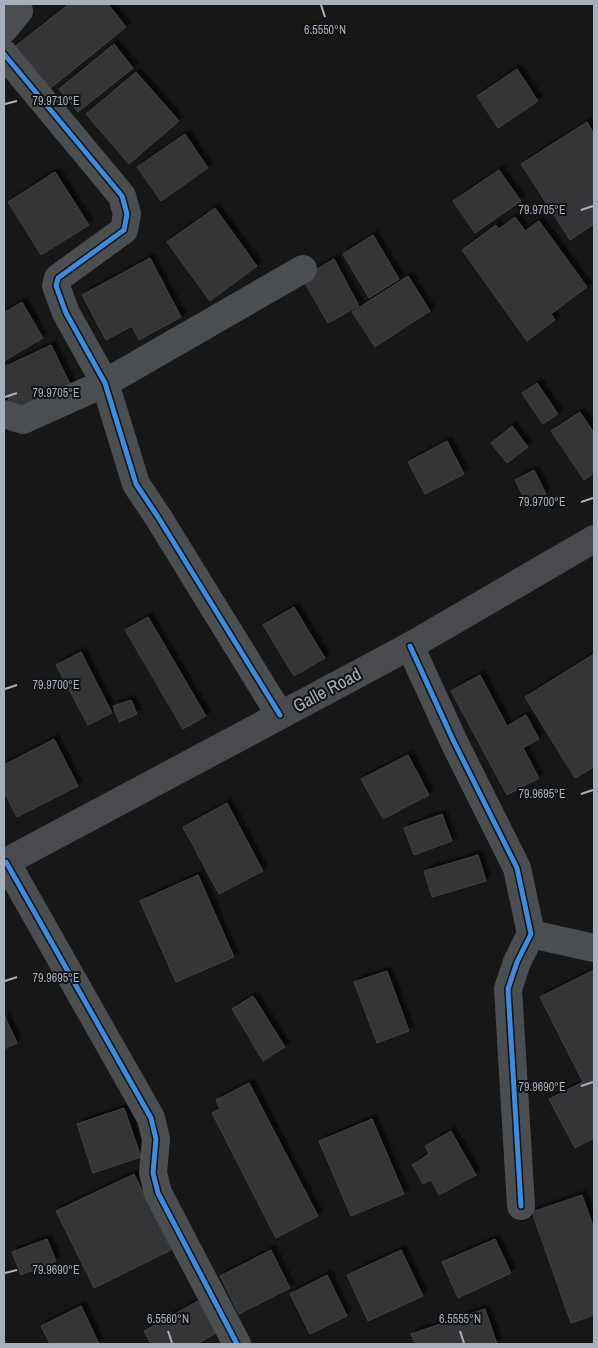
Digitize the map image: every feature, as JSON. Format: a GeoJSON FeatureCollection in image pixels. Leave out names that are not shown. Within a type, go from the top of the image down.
{"type":"FeatureCollection","features":[{"type":"Feature","properties":{"kind":"highway","name":"Galle Road"},"geometry":{"type":"LineString","coordinates":[[5,863],[410,646],[594,539]]}},
{"type":"Feature","properties":{"kind":"street"},"geometry":{"type":"LineString","coordinates":[[4,54],[122,196],[127,214],[124,230],[58,278],[56,286],[66,313],[105,383],[136,484],[280,715]]}},
{"type":"Feature","properties":{"kind":"street"},"geometry":{"type":"LineString","coordinates":[[4,414],[23,420],[105,383],[303,269]]}},
{"type":"Feature","properties":{"kind":"street"},"geometry":{"type":"LineString","coordinates":[[410,646],[454,742],[516,868],[531,934],[516,962],[508,989],[521,1206]]}},
{"type":"Feature","properties":{"kind":"street"},"geometry":{"type":"LineString","coordinates":[[5,863],[151,1118],[156,1139],[153,1173],[158,1193],[238,1344]]}},
{"type":"Feature","properties":{"kind":"street"},"geometry":{"type":"LineString","coordinates":[[531,934],[594,948]]}},
{"type":"Feature","properties":{"kind":"building"},"geometry":{"type":"Polygon","coordinates":[[[69,4],[108,4],[126,27],[47,91],[13,48],[69,4]]]}},
{"type":"Feature","properties":{"kind":"building"},"geometry":{"type":"Polygon","coordinates":[[[114,44],[133,68],[78,112],[59,89],[114,44]]]}},
{"type":"Feature","properties":{"kind":"building"},"geometry":{"type":"Polygon","coordinates":[[[517,69],[538,101],[498,128],[477,96],[517,69]]]}},
{"type":"Feature","properties":{"kind":"building"},"geometry":{"type":"Polygon","coordinates":[[[136,72],[179,121],[129,164],[86,114],[136,72]]]}},
{"type":"Feature","properties":{"kind":"building"},"geometry":{"type":"Polygon","coordinates":[[[587,122],[594,134],[594,224],[570,240],[521,164],[587,122]]]}},
{"type":"Feature","properties":{"kind":"building"},"geometry":{"type":"Polygon","coordinates":[[[185,134],[208,168],[161,201],[137,167],[185,134]]]}},
{"type":"Feature","properties":{"kind":"building"},"geometry":{"type":"Polygon","coordinates":[[[499,170],[521,201],[475,233],[453,201],[499,170]]]}},
{"type":"Feature","properties":{"kind":"building"},"geometry":{"type":"Polygon","coordinates":[[[55,172],[89,225],[41,255],[8,202],[55,172]]]}},
{"type":"Feature","properties":{"kind":"building"},"geometry":{"type":"Polygon","coordinates":[[[215,208],[257,266],[210,301],[167,242],[215,208]]]}},
{"type":"Feature","properties":{"kind":"building"},"geometry":{"type":"Polygon","coordinates":[[[515,217],[525,231],[539,221],[587,287],[551,314],[555,320],[527,341],[462,250],[496,225],[499,229],[515,217]]]}},
{"type":"Feature","properties":{"kind":"building"},"geometry":{"type":"Polygon","coordinates":[[[373,235],[399,279],[369,298],[343,254],[373,235]]]}},
{"type":"Feature","properties":{"kind":"building"},"geometry":{"type":"Polygon","coordinates":[[[150,258],[181,317],[139,340],[132,326],[106,340],[82,295],[150,258]]]}},
{"type":"Feature","properties":{"kind":"building"},"geometry":{"type":"Polygon","coordinates":[[[334,259],[359,306],[328,323],[302,278],[334,259]]]}},
{"type":"Feature","properties":{"kind":"building"},"geometry":{"type":"Polygon","coordinates":[[[408,276],[430,311],[375,347],[352,312],[408,276]]]}},
{"type":"Feature","properties":{"kind":"building"},"geometry":{"type":"Polygon","coordinates":[[[22,302],[43,338],[4,361],[4,313],[22,302]]]}},
{"type":"Feature","properties":{"kind":"building"},"geometry":{"type":"Polygon","coordinates":[[[51,345],[70,384],[14,411],[4,389],[4,367],[51,345]]]}},
{"type":"Feature","properties":{"kind":"building"},"geometry":{"type":"Polygon","coordinates":[[[537,383],[558,414],[543,424],[522,393],[537,383]]]}},
{"type":"Feature","properties":{"kind":"building"},"geometry":{"type":"Polygon","coordinates":[[[580,412],[594,433],[594,473],[584,480],[551,431],[580,412]]]}},
{"type":"Feature","properties":{"kind":"building"},"geometry":{"type":"Polygon","coordinates":[[[512,426],[528,447],[507,463],[491,443],[512,426]]]}},
{"type":"Feature","properties":{"kind":"building"},"geometry":{"type":"Polygon","coordinates":[[[447,441],[464,474],[425,494],[408,462],[447,441]]]}},
{"type":"Feature","properties":{"kind":"building"},"geometry":{"type":"Polygon","coordinates":[[[534,470],[546,494],[527,504],[515,480],[534,470]]]}},
{"type":"Feature","properties":{"kind":"building"},"geometry":{"type":"Polygon","coordinates":[[[294,607],[325,658],[294,676],[263,625],[294,607]]]}},
{"type":"Feature","properties":{"kind":"building"},"geometry":{"type":"Polygon","coordinates":[[[148,617],[206,716],[183,729],[125,630],[148,617]]]}},
{"type":"Feature","properties":{"kind":"building"},"geometry":{"type":"Polygon","coordinates":[[[81,652],[112,713],[88,725],[56,665],[81,652]]]}},
{"type":"Feature","properties":{"kind":"building"},"geometry":{"type":"Polygon","coordinates":[[[594,654],[594,767],[575,778],[525,697],[594,654]]]}},
{"type":"Feature","properties":{"kind":"building"},"geometry":{"type":"Polygon","coordinates":[[[480,675],[507,726],[526,715],[539,739],[523,748],[539,778],[507,795],[451,691],[480,675]]]}},
{"type":"Feature","properties":{"kind":"building"},"geometry":{"type":"Polygon","coordinates":[[[131,700],[137,714],[119,722],[113,706],[131,700]]]}},
{"type":"Feature","properties":{"kind":"building"},"geometry":{"type":"Polygon","coordinates":[[[54,739],[78,786],[17,817],[4,792],[4,765],[54,739]]]}},
{"type":"Feature","properties":{"kind":"building"},"geometry":{"type":"Polygon","coordinates":[[[408,755],[429,795],[383,819],[361,779],[408,755]]]}},
{"type":"Feature","properties":{"kind":"building"},"geometry":{"type":"Polygon","coordinates":[[[227,803],[263,871],[219,894],[183,827],[227,803]]]}},
{"type":"Feature","properties":{"kind":"building"},"geometry":{"type":"Polygon","coordinates":[[[442,814],[452,841],[414,855],[404,828],[442,814]]]}},
{"type":"Feature","properties":{"kind":"building"},"geometry":{"type":"Polygon","coordinates":[[[478,855],[486,881],[432,897],[424,871],[478,855]]]}},
{"type":"Feature","properties":{"kind":"building"},"geometry":{"type":"Polygon","coordinates":[[[198,875],[234,957],[176,982],[140,901],[198,875]]]}},
{"type":"Feature","properties":{"kind":"building"},"geometry":{"type":"Polygon","coordinates":[[[594,970],[594,1138],[575,1148],[549,1099],[583,1082],[540,997],[594,970]]]}},
{"type":"Feature","properties":{"kind":"building"},"geometry":{"type":"Polygon","coordinates":[[[387,971],[409,1031],[377,1043],[354,982],[387,971]]]}},
{"type":"Feature","properties":{"kind":"building"},"geometry":{"type":"Polygon","coordinates":[[[253,996],[285,1047],[263,1061],[232,1009],[253,996]]]}},
{"type":"Feature","properties":{"kind":"building"},"geometry":{"type":"Polygon","coordinates":[[[4,1015],[17,1043],[4,1049],[4,1015]]]}},
{"type":"Feature","properties":{"kind":"building"},"geometry":{"type":"Polygon","coordinates":[[[249,1083],[318,1216],[276,1238],[212,1113],[220,1109],[216,1100],[249,1083]]]}},
{"type":"Feature","properties":{"kind":"building"},"geometry":{"type":"Polygon","coordinates":[[[124,1108],[141,1157],[93,1173],[77,1124],[124,1108]]]}},
{"type":"Feature","properties":{"kind":"building"},"geometry":{"type":"Polygon","coordinates":[[[372,1119],[404,1194],[351,1216],[319,1141],[372,1119]]]}},
{"type":"Feature","properties":{"kind":"building"},"geometry":{"type":"Polygon","coordinates":[[[451,1131],[476,1175],[439,1195],[431,1180],[423,1184],[412,1165],[429,1154],[425,1146],[451,1131]]]}},
{"type":"Feature","properties":{"kind":"building"},"geometry":{"type":"Polygon","coordinates":[[[134,1174],[171,1250],[94,1288],[56,1211],[134,1174]]]}},
{"type":"Feature","properties":{"kind":"building"},"geometry":{"type":"Polygon","coordinates":[[[582,1195],[594,1229],[594,1315],[571,1323],[532,1212],[582,1195]]]}},
{"type":"Feature","properties":{"kind":"building"},"geometry":{"type":"Polygon","coordinates":[[[47,1239],[56,1261],[21,1275],[12,1252],[47,1239]]]}},
{"type":"Feature","properties":{"kind":"building"},"geometry":{"type":"Polygon","coordinates":[[[495,1239],[511,1273],[458,1298],[442,1262],[495,1239]]]}},
{"type":"Feature","properties":{"kind":"building"},"geometry":{"type":"Polygon","coordinates":[[[271,1250],[290,1288],[239,1314],[220,1276],[271,1250]]]}},
{"type":"Feature","properties":{"kind":"building"},"geometry":{"type":"Polygon","coordinates":[[[401,1250],[423,1296],[368,1321],[347,1275],[401,1250]]]}},
{"type":"Feature","properties":{"kind":"building"},"geometry":{"type":"Polygon","coordinates":[[[327,1275],[347,1316],[310,1334],[290,1294],[327,1275]]]}},
{"type":"Feature","properties":{"kind":"building"},"geometry":{"type":"Polygon","coordinates":[[[198,1301],[216,1333],[197,1344],[151,1344],[144,1331],[198,1301]]]}},
{"type":"Feature","properties":{"kind":"building"},"geometry":{"type":"Polygon","coordinates":[[[81,1306],[99,1344],[50,1344],[41,1326],[81,1306]]]}},
{"type":"Feature","properties":{"kind":"building"},"geometry":{"type":"Polygon","coordinates":[[[485,1309],[497,1344],[415,1344],[411,1334],[485,1309]]]}},
{"type":"Feature","properties":{"kind":"cycle path"},"geometry":{"type":"LineString","coordinates":[[4,54],[122,196],[127,214],[124,230],[58,278],[56,286],[66,313],[105,383],[136,484],[280,715]]}},
{"type":"Feature","properties":{"kind":"cycle path"},"geometry":{"type":"LineString","coordinates":[[410,646],[454,742],[517,868],[531,934],[517,962],[508,989],[521,1206]]}},
{"type":"Feature","properties":{"kind":"cycle path"},"geometry":{"type":"LineString","coordinates":[[6,862],[151,1118],[156,1139],[153,1173],[158,1193],[237,1344]]}}]}
